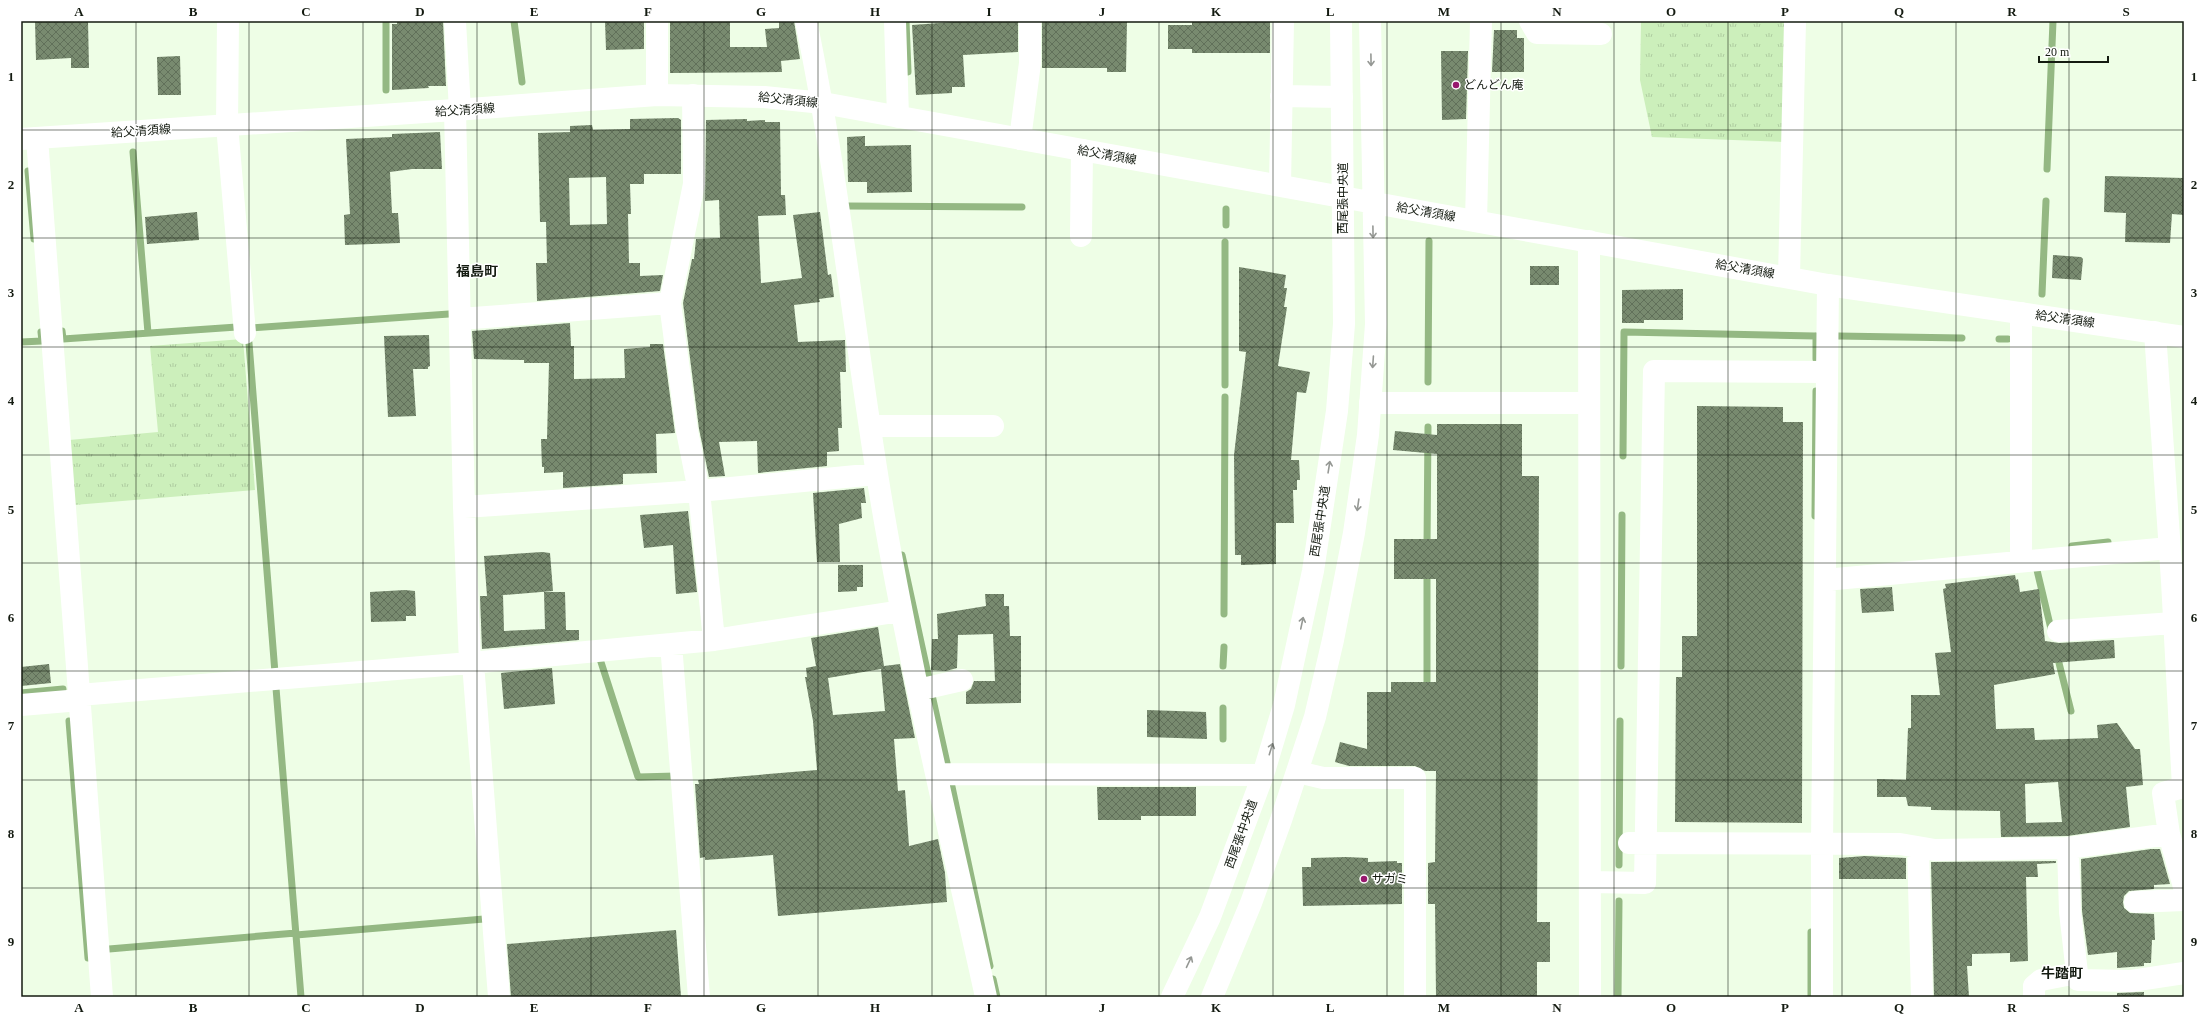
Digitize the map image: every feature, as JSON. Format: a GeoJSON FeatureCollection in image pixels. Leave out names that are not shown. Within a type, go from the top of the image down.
{"type":"FeatureCollection","features":[{"type":"Feature","properties":{"kind":"street"},"geometry":{"type":"LineString","coordinates":[[228,21],[227,126],[245,333]]}},
{"type":"Feature","properties":{"kind":"street"},"geometry":{"type":"LineString","coordinates":[[455,21],[458,110],[464,507],[472,663],[499,997]]}},
{"type":"Feature","properties":{"kind":"street"},"geometry":{"type":"LineString","coordinates":[[657,21],[657,95]]}},
{"type":"Feature","properties":{"kind":"street"},"geometry":{"type":"LineString","coordinates":[[806,21],[823,103],[877,474],[901,611],[986,997]]}},
{"type":"Feature","properties":{"kind":"street"},"geometry":{"type":"LineString","coordinates":[[895,21],[898,117]]}},
{"type":"Feature","properties":{"kind":"street"},"geometry":{"type":"LineString","coordinates":[[1020,139],[1030,63],[1030,21]]}},
{"type":"Feature","properties":{"kind":"street"},"geometry":{"type":"LineString","coordinates":[[1280,186],[1283,21]]}},
{"type":"Feature","properties":{"kind":"street","name":"西尾張中央道"},"geometry":{"type":"LineString","coordinates":[[1172,997],[1210,917],[1263,775],[1284,705],[1313,571],[1337,411],[1344,324],[1344,197],[1341,21]]}},
{"type":"Feature","properties":{"kind":"street"},"geometry":{"type":"LineString","coordinates":[[1212,997],[1251,903],[1298,772],[1315,717],[1333,640],[1354,533],[1368,435],[1376,324],[1370,21]]}},
{"type":"Feature","properties":{"kind":"street"},"geometry":{"type":"LineString","coordinates":[[1476,221],[1481,21]]}},
{"type":"Feature","properties":{"kind":"street"},"geometry":{"type":"LineString","coordinates":[[1530,21],[1537,33],[1601,34]]}},
{"type":"Feature","properties":{"kind":"street"},"geometry":{"type":"LineString","coordinates":[[1789,277],[1795,21]]}},
{"type":"Feature","properties":{"kind":"street","name":"給父清須線"},"geometry":{"type":"LineString","coordinates":[[29,139],[657,95],[764,97],[823,103],[1828,285],[2184,337]]}},
{"type":"Feature","properties":{"kind":"street"},"geometry":{"type":"LineString","coordinates":[[693,95],[694,184],[670,303],[687,431],[699,491],[714,640]]}},
{"type":"Feature","properties":{"kind":"street"},"geometry":{"type":"LineString","coordinates":[[1281,96],[1342,97]]}},
{"type":"Feature","properties":{"kind":"street"},"geometry":{"type":"LineString","coordinates":[[29,139],[80,697],[102,997]]}},
{"type":"Feature","properties":{"kind":"street"},"geometry":{"type":"LineString","coordinates":[[1081,236],[1082,150]]}},
{"type":"Feature","properties":{"kind":"street"},"geometry":{"type":"LineString","coordinates":[[1589,241],[1590,997]]}},
{"type":"Feature","properties":{"kind":"street"},"geometry":{"type":"LineString","coordinates":[[1822,997],[1822,844],[1828,285]]}},
{"type":"Feature","properties":{"kind":"street"},"geometry":{"type":"LineString","coordinates":[[460,319],[670,303]]}},
{"type":"Feature","properties":{"kind":"street"},"geometry":{"type":"LineString","coordinates":[[2021,313],[2021,560]]}},
{"type":"Feature","properties":{"kind":"street"},"geometry":{"type":"LineString","coordinates":[[2155,332],[2169,548],[2178,581],[2174,623],[2183,787],[2163,793],[2169,834],[2184,886]]}},
{"type":"Feature","properties":{"kind":"street"},"geometry":{"type":"LineString","coordinates":[[1590,882],[1645,883],[1637,843],[1654,371],[1827,372]]}},
{"type":"Feature","properties":{"kind":"street"},"geometry":{"type":"LineString","coordinates":[[1370,403],[1589,403]]}},
{"type":"Feature","properties":{"kind":"street"},"geometry":{"type":"LineString","coordinates":[[870,426],[993,426]]}},
{"type":"Feature","properties":{"kind":"street"},"geometry":{"type":"LineString","coordinates":[[464,507],[699,491],[877,474]]}},
{"type":"Feature","properties":{"kind":"street"},"geometry":{"type":"LineString","coordinates":[[1825,580],[2021,560],[2169,548]]}},
{"type":"Feature","properties":{"kind":"street"},"geometry":{"type":"LineString","coordinates":[[21,705],[80,697],[472,663],[714,640],[901,611]]}},
{"type":"Feature","properties":{"kind":"street"},"geometry":{"type":"LineString","coordinates":[[2058,631],[2174,623]]}},
{"type":"Feature","properties":{"kind":"street"},"geometry":{"type":"LineString","coordinates":[[671,644],[699,997]]}},
{"type":"Feature","properties":{"kind":"street"},"geometry":{"type":"LineString","coordinates":[[918,690],[962,680]]}},
{"type":"Feature","properties":{"kind":"street"},"geometry":{"type":"LineString","coordinates":[[1298,772],[1323,778],[1415,778],[1415,997]]}},
{"type":"Feature","properties":{"kind":"street"},"geometry":{"type":"LineString","coordinates":[[937,774],[1263,775]]}},
{"type":"Feature","properties":{"kind":"street"},"geometry":{"type":"LineString","coordinates":[[1637,843],[1900,844],[1934,850],[2068,848],[2169,834]]}},
{"type":"Feature","properties":{"kind":"street"},"geometry":{"type":"LineString","coordinates":[[1918,847],[1922,997]]}},
{"type":"Feature","properties":{"kind":"street"},"geometry":{"type":"LineString","coordinates":[[2068,848],[2070,912],[2078,980],[2131,981],[2184,973]]}},
{"type":"Feature","properties":{"kind":"street"},"geometry":{"type":"LineString","coordinates":[[2135,902],[2184,900]]}},
{"type":"Feature","properties":{"kind":"street"},"geometry":{"type":"LineString","coordinates":[[2034,997],[2034,986],[2041,980],[2077,973]]}},
{"type":"Feature","properties":{"kind":"green space"},"geometry":{"type":"Polygon","coordinates":[[[1641,21],[1788,21],[1784,142],[1652,137],[1640,80],[1641,21]]]}},
{"type":"Feature","properties":{"kind":"green space"},"geometry":{"type":"Polygon","coordinates":[[[243,339],[255,490],[74,505],[69,440],[158,432],[150,346],[243,339]]]}},
{"type":"Feature","properties":{"kind":"building"},"geometry":{"type":"Polygon","coordinates":[[[35,21],[88,21],[89,68],[71,68],[71,58],[36,60],[35,21]]]}},
{"type":"Feature","properties":{"kind":"building"},"geometry":{"type":"Polygon","coordinates":[[[397,21],[443,21],[446,86],[428,86],[429,88],[392,90],[392,24],[397,24],[397,21]]]}},
{"type":"Feature","properties":{"kind":"building"},"geometry":{"type":"Polygon","coordinates":[[[605,21],[644,21],[644,49],[606,50],[605,21]]]}},
{"type":"Feature","properties":{"kind":"building"},"geometry":{"type":"Polygon","coordinates":[[[670,21],[730,21],[730,47],[767,47],[765,29],[779,28],[779,21],[794,21],[800,59],[781,61],[782,72],[670,73],[670,21]]]}},
{"type":"Feature","properties":{"kind":"building"},"geometry":{"type":"Polygon","coordinates":[[[967,21],[1018,21],[1018,52],[963,55],[965,87],[952,87],[952,93],[916,95],[912,25],[967,21]]]}},
{"type":"Feature","properties":{"kind":"building"},"geometry":{"type":"Polygon","coordinates":[[[1042,21],[1127,21],[1126,72],[1107,72],[1107,68],[1042,68],[1042,21]]]}},
{"type":"Feature","properties":{"kind":"building"},"geometry":{"type":"Polygon","coordinates":[[[1192,21],[1270,21],[1270,53],[1192,53],[1192,49],[1168,49],[1168,25],[1192,25],[1192,21]]]}},
{"type":"Feature","properties":{"kind":"building"},"geometry":{"type":"Polygon","coordinates":[[[1494,30],[1517,30],[1517,38],[1524,38],[1524,72],[1492,72],[1494,30]]]}},
{"type":"Feature","properties":{"kind":"building","name":"どんどん庵"},"geometry":{"type":"Polygon","coordinates":[[[1441,51],[1468,51],[1466,119],[1442,120],[1441,51]]]}},
{"type":"Feature","properties":{"kind":"building"},"geometry":{"type":"Polygon","coordinates":[[[180,56],[181,95],[158,95],[157,57],[180,56]]]}},
{"type":"Feature","properties":{"kind":"building"},"geometry":{"type":"Polygon","coordinates":[[[678,118],[681,120],[681,174],[644,174],[644,184],[630,184],[631,214],[628,214],[629,263],[640,263],[640,276],[663,275],[660,291],[537,301],[536,263],[547,263],[546,222],[540,222],[538,133],[570,132],[570,126],[592,125],[593,130],[630,129],[630,119],[678,118]],[[606,177],[569,178],[570,225],[607,224],[606,177]]]}},
{"type":"Feature","properties":{"kind":"building"},"geometry":{"type":"Polygon","coordinates":[[[747,119],[747,121],[765,120],[765,122],[780,122],[781,195],[785,195],[786,215],[758,216],[761,283],[802,278],[793,215],[820,212],[828,275],[831,274],[834,297],[819,299],[820,302],[794,305],[798,342],[845,340],[846,372],[840,372],[842,428],[838,428],[839,451],[827,452],[827,466],[758,473],[757,441],[719,442],[725,476],[709,477],[699,429],[683,303],[692,259],[694,259],[696,239],[720,238],[719,200],[705,201],[706,120],[747,119]]]}},
{"type":"Feature","properties":{"kind":"building"},"geometry":{"type":"Polygon","coordinates":[[[440,132],[442,169],[412,169],[390,172],[392,213],[398,213],[400,243],[345,245],[344,215],[350,214],[346,139],[392,137],[392,134],[440,132]]]}},
{"type":"Feature","properties":{"kind":"building"},"geometry":{"type":"Polygon","coordinates":[[[865,136],[865,146],[911,145],[912,192],[867,193],[867,182],[848,182],[847,137],[865,136]]]}},
{"type":"Feature","properties":{"kind":"building"},"geometry":{"type":"Polygon","coordinates":[[[2105,176],[2184,178],[2184,215],[2172,214],[2170,243],[2125,242],[2126,213],[2104,212],[2105,176]]]}},
{"type":"Feature","properties":{"kind":"building"},"geometry":{"type":"Polygon","coordinates":[[[197,212],[199,240],[147,244],[145,217],[197,212]]]}},
{"type":"Feature","properties":{"kind":"building"},"geometry":{"type":"Polygon","coordinates":[[[2053,255],[2081,257],[2083,259],[2081,280],[2052,278],[2053,255]]]}},
{"type":"Feature","properties":{"kind":"building"},"geometry":{"type":"Polygon","coordinates":[[[1530,266],[1559,266],[1559,285],[1530,285],[1530,266]]]}},
{"type":"Feature","properties":{"kind":"building"},"geometry":{"type":"Polygon","coordinates":[[[1239,267],[1286,275],[1284,288],[1287,288],[1284,307],[1287,307],[1278,366],[1310,372],[1306,393],[1297,392],[1291,460],[1299,460],[1300,480],[1297,480],[1297,490],[1293,490],[1294,523],[1276,523],[1276,564],[1241,565],[1241,555],[1235,555],[1234,455],[1246,352],[1239,351],[1239,267]]]}},
{"type":"Feature","properties":{"kind":"building"},"geometry":{"type":"Polygon","coordinates":[[[1683,289],[1683,320],[1644,320],[1644,323],[1622,323],[1622,290],[1683,289]]]}},
{"type":"Feature","properties":{"kind":"building"},"geometry":{"type":"Polygon","coordinates":[[[570,323],[571,346],[574,346],[574,379],[625,378],[624,349],[650,347],[650,344],[663,344],[675,433],[656,434],[657,473],[623,474],[623,484],[563,488],[563,472],[544,473],[544,467],[542,467],[541,439],[547,439],[549,363],[524,363],[524,360],[474,359],[472,331],[570,323]]]}},
{"type":"Feature","properties":{"kind":"building"},"geometry":{"type":"Polygon","coordinates":[[[429,335],[430,366],[428,369],[413,369],[416,416],[388,417],[384,336],[429,335]]]}},
{"type":"Feature","properties":{"kind":"building"},"geometry":{"type":"Polygon","coordinates":[[[1697,406],[1783,407],[1783,422],[1803,422],[1802,823],[1675,822],[1676,677],[1682,677],[1682,636],[1697,636],[1697,406]]]}},
{"type":"Feature","properties":{"kind":"building"},"geometry":{"type":"Polygon","coordinates":[[[1437,424],[1522,424],[1522,476],[1539,476],[1537,922],[1550,922],[1550,962],[1537,962],[1537,997],[1436,997],[1435,904],[1428,904],[1428,863],[1435,862],[1436,771],[1425,771],[1415,766],[1349,766],[1335,762],[1340,742],[1367,749],[1367,692],[1391,692],[1391,682],[1436,682],[1436,579],[1394,579],[1394,539],[1437,539],[1437,454],[1393,450],[1395,431],[1437,435],[1437,424]]]}},
{"type":"Feature","properties":{"kind":"building"},"geometry":{"type":"Polygon","coordinates":[[[864,488],[866,503],[861,503],[862,518],[839,524],[840,562],[817,562],[813,493],[864,488]]]}},
{"type":"Feature","properties":{"kind":"building"},"geometry":{"type":"Polygon","coordinates":[[[688,511],[697,592],[676,594],[673,545],[644,548],[640,515],[688,511]]]}},
{"type":"Feature","properties":{"kind":"building"},"geometry":{"type":"Polygon","coordinates":[[[542,552],[550,553],[553,591],[503,595],[504,631],[545,629],[544,592],[565,592],[566,630],[579,630],[579,640],[482,649],[480,596],[487,596],[484,556],[542,552]]]}},
{"type":"Feature","properties":{"kind":"building"},"geometry":{"type":"Polygon","coordinates":[[[838,565],[863,565],[863,587],[857,587],[857,591],[838,592],[838,565]]]}},
{"type":"Feature","properties":{"kind":"building"},"geometry":{"type":"Polygon","coordinates":[[[2015,575],[2016,580],[2018,579],[2020,592],[2039,589],[2045,641],[2059,643],[2114,640],[2115,658],[2053,663],[2055,674],[1994,685],[1996,729],[2034,728],[2035,740],[2098,738],[2097,725],[2117,723],[2135,749],[2140,749],[2143,785],[2126,787],[2130,827],[2067,836],[2001,837],[2000,811],[1931,810],[1931,807],[1908,806],[1906,797],[1877,797],[1877,779],[1906,780],[1908,728],[1911,728],[1911,695],[1940,695],[1935,653],[1951,652],[1943,589],[1946,588],[1945,584],[2015,575]],[[2058,782],[2025,784],[2026,823],[2062,822],[2058,782]]]}},
{"type":"Feature","properties":{"kind":"building"},"geometry":{"type":"Polygon","coordinates":[[[1892,587],[1894,611],[1862,613],[1860,589],[1892,587]]]}},
{"type":"Feature","properties":{"kind":"building"},"geometry":{"type":"Polygon","coordinates":[[[405,590],[415,591],[416,616],[406,616],[406,621],[371,622],[370,592],[405,590]]]}},
{"type":"Feature","properties":{"kind":"building"},"geometry":{"type":"Polygon","coordinates":[[[985,594],[1004,594],[1004,606],[1009,606],[1010,636],[1021,636],[1021,703],[966,704],[966,692],[971,689],[974,681],[995,681],[993,634],[958,635],[957,668],[946,671],[931,670],[932,639],[938,639],[937,614],[986,606],[985,594]]]}},
{"type":"Feature","properties":{"kind":"building"},"geometry":{"type":"Polygon","coordinates":[[[878,627],[884,666],[900,664],[915,738],[894,739],[898,791],[905,790],[909,846],[938,839],[945,873],[947,902],[778,916],[773,855],[705,860],[705,857],[700,858],[695,784],[699,784],[698,780],[817,770],[813,721],[805,677],[807,677],[806,668],[816,666],[811,638],[878,627]],[[881,669],[828,678],[833,715],[885,711],[881,669]]]}},
{"type":"Feature","properties":{"kind":"building"},"geometry":{"type":"Polygon","coordinates":[[[49,664],[51,683],[21,686],[21,667],[49,664]]]}},
{"type":"Feature","properties":{"kind":"building"},"geometry":{"type":"Polygon","coordinates":[[[552,668],[555,704],[504,709],[501,673],[552,668]]]}},
{"type":"Feature","properties":{"kind":"building"},"geometry":{"type":"Polygon","coordinates":[[[1147,710],[1206,712],[1207,739],[1147,737],[1147,710]]]}},
{"type":"Feature","properties":{"kind":"building"},"geometry":{"type":"Polygon","coordinates":[[[1097,787],[1196,787],[1196,816],[1141,816],[1141,820],[1098,820],[1097,787]]]}},
{"type":"Feature","properties":{"kind":"building"},"geometry":{"type":"Polygon","coordinates":[[[2160,849],[2170,884],[2154,885],[2154,889],[2129,891],[2124,896],[2123,902],[2124,908],[2130,913],[2154,914],[2155,940],[2152,940],[2151,963],[2144,963],[2144,966],[2117,968],[2117,952],[2088,955],[2082,911],[2081,859],[2160,849]]]}},
{"type":"Feature","properties":{"kind":"building"},"geometry":{"type":"Polygon","coordinates":[[[1865,856],[1906,858],[1906,879],[1839,879],[1839,858],[1865,856]]]}},
{"type":"Feature","properties":{"kind":"building"},"geometry":{"type":"Polygon","coordinates":[[[1311,858],[1368,858],[1368,862],[1397,861],[1397,863],[1402,863],[1402,904],[1303,906],[1302,867],[1311,867],[1311,858]]]}},
{"type":"Feature","properties":{"kind":"building"},"geometry":{"type":"Polygon","coordinates":[[[2056,861],[2056,863],[2037,864],[2038,877],[2026,877],[2028,961],[2010,962],[2010,953],[1972,954],[1972,966],[1967,966],[1969,997],[1934,997],[1931,862],[2056,861]]]}},
{"type":"Feature","properties":{"kind":"building"},"geometry":{"type":"Polygon","coordinates":[[[676,930],[681,997],[511,997],[507,944],[676,930]]]}},
{"type":"Feature","properties":{"kind":"building"},"geometry":{"type":"Polygon","coordinates":[[[2144,992],[2144,997],[2117,997],[2117,993],[2144,992]]]}},
{"type":"Feature","properties":{"kind":"waterway"},"geometry":{"type":"LineString","coordinates":[[386,21],[386,90]]}},
{"type":"Feature","properties":{"kind":"waterway"},"geometry":{"type":"LineString","coordinates":[[514,21],[522,82]]}},
{"type":"Feature","properties":{"kind":"waterway"},"geometry":{"type":"LineString","coordinates":[[906,21],[908,72]]}},
{"type":"Feature","properties":{"kind":"waterway"},"geometry":{"type":"LineString","coordinates":[[2047,169],[2053,21]]}},
{"type":"Feature","properties":{"kind":"waterway"},"geometry":{"type":"LineString","coordinates":[[133,152],[148,333]]}},
{"type":"Feature","properties":{"kind":"waterway"},"geometry":{"type":"LineString","coordinates":[[28,171],[34,239]]}},
{"type":"Feature","properties":{"kind":"waterway"},"geometry":{"type":"LineString","coordinates":[[2042,294],[2046,201]]}},
{"type":"Feature","properties":{"kind":"waterway"},"geometry":{"type":"LineString","coordinates":[[847,206],[1022,207]]}},
{"type":"Feature","properties":{"kind":"waterway"},"geometry":{"type":"LineString","coordinates":[[1226,209],[1226,225]]}},
{"type":"Feature","properties":{"kind":"waterway"},"geometry":{"type":"LineString","coordinates":[[1428,382],[1429,241]]}},
{"type":"Feature","properties":{"kind":"waterway"},"geometry":{"type":"LineString","coordinates":[[1225,242],[1225,385]]}},
{"type":"Feature","properties":{"kind":"waterway"},"geometry":{"type":"LineString","coordinates":[[250,326],[250,328],[449,314]]}},
{"type":"Feature","properties":{"kind":"waterway"},"geometry":{"type":"LineString","coordinates":[[62,331],[63,339],[237,327]]}},
{"type":"Feature","properties":{"kind":"waterway"},"geometry":{"type":"LineString","coordinates":[[21,342],[42,341],[41,332]]}},
{"type":"Feature","properties":{"kind":"waterway"},"geometry":{"type":"LineString","coordinates":[[1623,456],[1624,332],[1815,336]]}},
{"type":"Feature","properties":{"kind":"waterway"},"geometry":{"type":"LineString","coordinates":[[1816,336],[1816,359]]}},
{"type":"Feature","properties":{"kind":"waterway"},"geometry":{"type":"LineString","coordinates":[[1838,336],[1962,338]]}},
{"type":"Feature","properties":{"kind":"waterway"},"geometry":{"type":"LineString","coordinates":[[1999,339],[2008,339]]}},
{"type":"Feature","properties":{"kind":"waterway"},"geometry":{"type":"LineString","coordinates":[[249,343],[275,673]]}},
{"type":"Feature","properties":{"kind":"waterway"},"geometry":{"type":"LineString","coordinates":[[1815,516],[1816,391]]}},
{"type":"Feature","properties":{"kind":"waterway"},"geometry":{"type":"LineString","coordinates":[[1224,614],[1225,397]]}},
{"type":"Feature","properties":{"kind":"waterway"},"geometry":{"type":"LineString","coordinates":[[1427,547],[1428,427]]}},
{"type":"Feature","properties":{"kind":"waterway"},"geometry":{"type":"LineString","coordinates":[[1621,666],[1622,515]]}},
{"type":"Feature","properties":{"kind":"waterway"},"geometry":{"type":"LineString","coordinates":[[2072,546],[2108,542]]}},
{"type":"Feature","properties":{"kind":"waterway"},"geometry":{"type":"LineString","coordinates":[[902,555],[929,679]]}},
{"type":"Feature","properties":{"kind":"waterway"},"geometry":{"type":"LineString","coordinates":[[2033,567],[2036,566],[2052,633]]}},
{"type":"Feature","properties":{"kind":"waterway"},"geometry":{"type":"LineString","coordinates":[[1427,569],[1427,691]]}},
{"type":"Feature","properties":{"kind":"waterway"},"geometry":{"type":"LineString","coordinates":[[1223,666],[1224,647]]}},
{"type":"Feature","properties":{"kind":"waterway"},"geometry":{"type":"LineString","coordinates":[[2057,655],[2071,711]]}},
{"type":"Feature","properties":{"kind":"waterway"},"geometry":{"type":"LineString","coordinates":[[600,659],[638,777],[676,776],[676,780]]}},
{"type":"Feature","properties":{"kind":"waterway"},"geometry":{"type":"LineString","coordinates":[[276,688],[301,997]]}},
{"type":"Feature","properties":{"kind":"waterway"},"geometry":{"type":"LineString","coordinates":[[21,693],[63,689]]}},
{"type":"Feature","properties":{"kind":"waterway"},"geometry":{"type":"LineString","coordinates":[[932,695],[947,763]]}},
{"type":"Feature","properties":{"kind":"waterway"},"geometry":{"type":"LineString","coordinates":[[1223,708],[1223,739]]}},
{"type":"Feature","properties":{"kind":"waterway"},"geometry":{"type":"LineString","coordinates":[[69,721],[88,958]]}},
{"type":"Feature","properties":{"kind":"waterway"},"geometry":{"type":"LineString","coordinates":[[1619,865],[1620,721]]}},
{"type":"Feature","properties":{"kind":"waterway"},"geometry":{"type":"LineString","coordinates":[[951,782],[990,966]]}},
{"type":"Feature","properties":{"kind":"waterway"},"geometry":{"type":"LineString","coordinates":[[1618,997],[1619,901]]}},
{"type":"Feature","properties":{"kind":"waterway"},"geometry":{"type":"LineString","coordinates":[[296,935],[484,919]]}},
{"type":"Feature","properties":{"kind":"waterway"},"geometry":{"type":"LineString","coordinates":[[1811,932],[1811,997]]}},
{"type":"Feature","properties":{"kind":"waterway"},"geometry":{"type":"LineString","coordinates":[[109,949],[296,933]]}},
{"type":"Feature","properties":{"kind":"waterway"},"geometry":{"type":"LineString","coordinates":[[993,979],[997,997]]}},
{"type":"Feature","properties":{"kind":"place","name":"どんどん庵"},"geometry":{"type":"Point","coordinates":[1456,85]}},
{"type":"Feature","properties":{"kind":"place","name":"サガミ"},"geometry":{"type":"Point","coordinates":[1364,879]}},
{"type":"Feature","properties":{"kind":"district","name":"福島町"},"geometry":{"type":"Point","coordinates":[477,271]}},
{"type":"Feature","properties":{"kind":"district","name":"牛踏町"},"geometry":{"type":"Point","coordinates":[2062,973]}}]}
